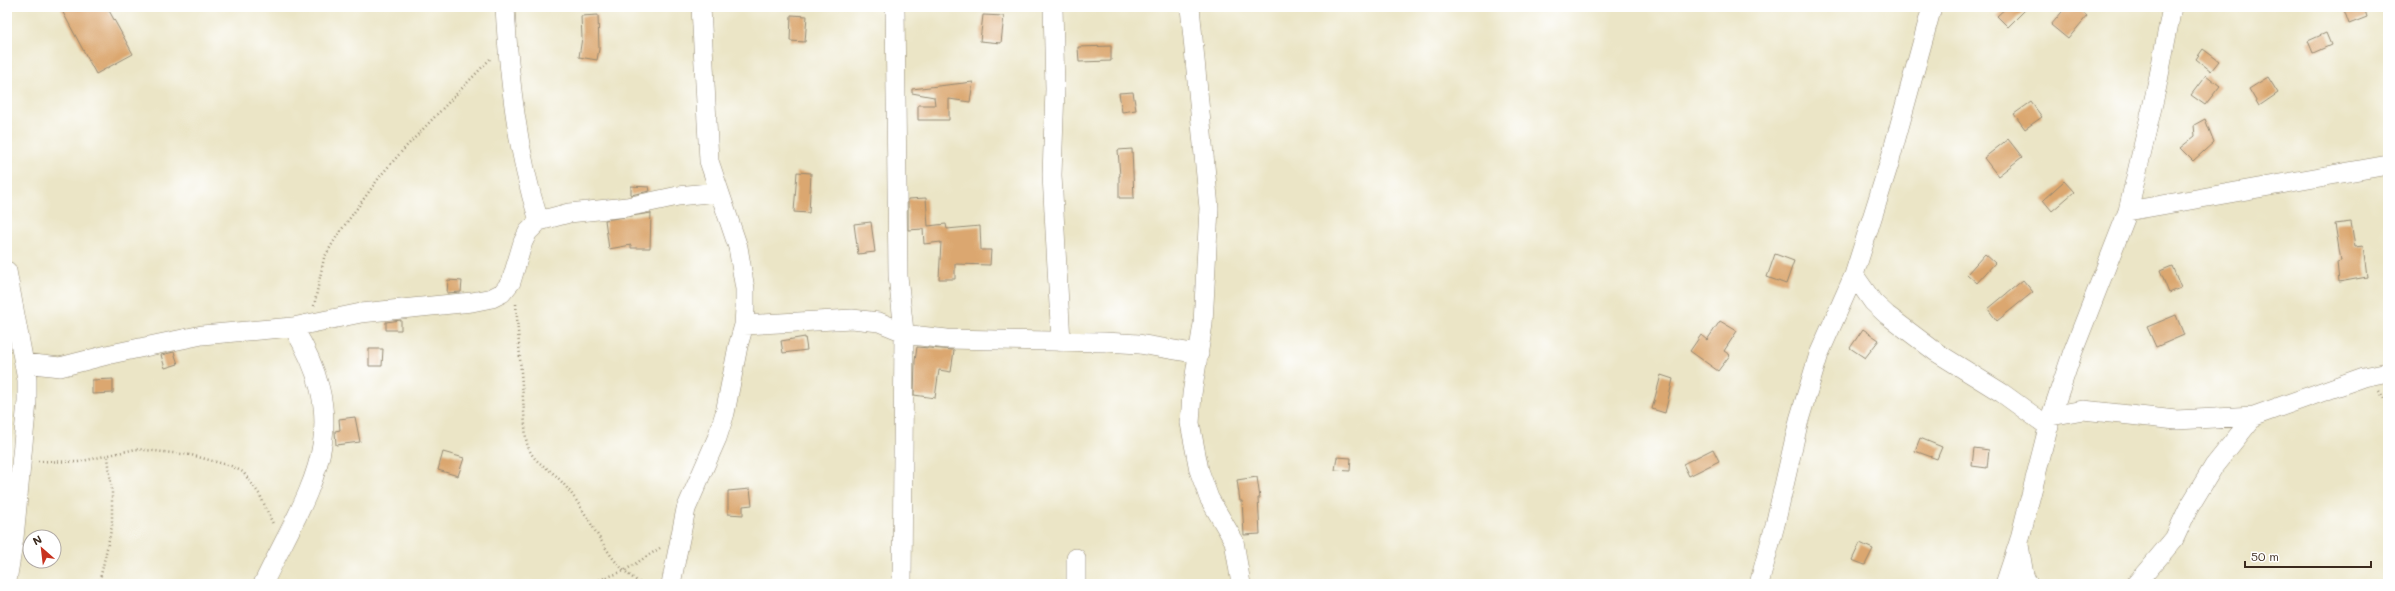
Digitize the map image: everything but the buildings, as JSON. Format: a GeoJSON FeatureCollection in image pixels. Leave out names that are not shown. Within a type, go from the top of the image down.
{"type":"FeatureCollection","features":[{"type":"Feature","properties":{"kind":"street"},"geometry":{"type":"LineString","coordinates":[[505,7],[507,41],[518,131],[532,199],[539,221]]}},
{"type":"Feature","properties":{"kind":"street"},"geometry":{"type":"LineString","coordinates":[[671,584],[681,530],[694,488],[722,426],[738,346],[744,325],[745,289],[741,261],[733,231],[718,192],[709,161],[701,7]]}},
{"type":"Feature","properties":{"kind":"street"},"geometry":{"type":"LineString","coordinates":[[895,7],[898,276],[904,331],[902,584]]}},
{"type":"Feature","properties":{"kind":"street"},"geometry":{"type":"LineString","coordinates":[[1053,7],[1055,89],[1052,176],[1060,342]]}},
{"type":"Feature","properties":{"kind":"street"},"geometry":{"type":"LineString","coordinates":[[1190,7],[1209,208],[1199,354],[1192,394],[1192,440],[1199,470],[1209,498],[1237,550],[1241,584]]}},
{"type":"Feature","properties":{"kind":"street"},"geometry":{"type":"LineString","coordinates":[[1759,584],[1775,525],[1799,420],[1819,354],[1854,274],[1889,164],[1932,7]]}},
{"type":"Feature","properties":{"kind":"street"},"geometry":{"type":"LineString","coordinates":[[2005,584],[2019,542],[2050,422],[2072,354],[2128,211],[2157,86],[2172,7]]}},
{"type":"Feature","properties":{"kind":"street"},"geometry":{"type":"LineString","coordinates":[[2128,211],[2388,165]]}},
{"type":"Feature","properties":{"kind":"street"},"geometry":{"type":"LineString","coordinates":[[24,363],[60,367],[111,354],[202,335],[301,325],[361,313],[472,302],[492,298],[502,293],[511,282],[523,242],[528,232],[539,221],[569,214],[627,207],[678,196],[718,192]]}},
{"type":"Feature","properties":{"kind":"street"},"geometry":{"type":"LineString","coordinates":[[7,271],[10,302],[24,363],[27,402],[14,538],[7,581]]}},
{"type":"Feature","properties":{"kind":"street"},"geometry":{"type":"LineString","coordinates":[[1854,274],[1873,302],[1887,315],[1936,352],[2050,422]]}},
{"type":"Feature","properties":{"kind":"street"},"geometry":{"type":"LineString","coordinates":[[744,325],[852,319],[879,322],[916,336],[947,339],[1139,344],[1199,354]]}},
{"type":"Feature","properties":{"kind":"street"},"geometry":{"type":"LineString","coordinates":[[264,584],[300,513],[318,468],[325,429],[324,406],[306,349],[301,325]]}},
{"type":"Feature","properties":{"kind":"street"},"geometry":{"type":"LineString","coordinates":[[2050,422],[2083,410],[2176,420],[2254,416],[2364,377],[2388,372]]}},
{"type":"Feature","properties":{"kind":"street"},"geometry":{"type":"LineString","coordinates":[[2136,584],[2174,540],[2188,509],[2214,466],[2254,416]]}},
{"type":"Feature","properties":{"kind":"street"},"geometry":{"type":"LineString","coordinates":[[2019,542],[2024,575],[2028,584]]}},
{"type":"Feature","properties":{"kind":"street"},"geometry":{"type":"LineString","coordinates":[[1076,558],[1076,584]]}},
{"type":"Feature","properties":{"kind":"path"},"geometry":{"type":"LineString","coordinates":[[301,325],[315,304],[324,258],[337,236],[381,175],[507,41]]}},
{"type":"Feature","properties":{"kind":"path"},"geometry":{"type":"LineString","coordinates":[[511,282],[519,329],[526,439],[529,453],[567,487],[581,506],[612,556],[624,571],[641,584]]}},
{"type":"Feature","properties":{"kind":"path"},"geometry":{"type":"LineString","coordinates":[[21,461],[78,462],[108,457],[130,450],[147,449],[191,455],[231,466],[243,472],[260,495],[282,548]]}},
{"type":"Feature","properties":{"kind":"path"},"geometry":{"type":"LineString","coordinates":[[99,584],[112,526],[112,490],[108,457]]}},
{"type":"Feature","properties":{"kind":"path"},"geometry":{"type":"LineString","coordinates":[[588,584],[624,571],[654,552],[681,530]]}}]}
